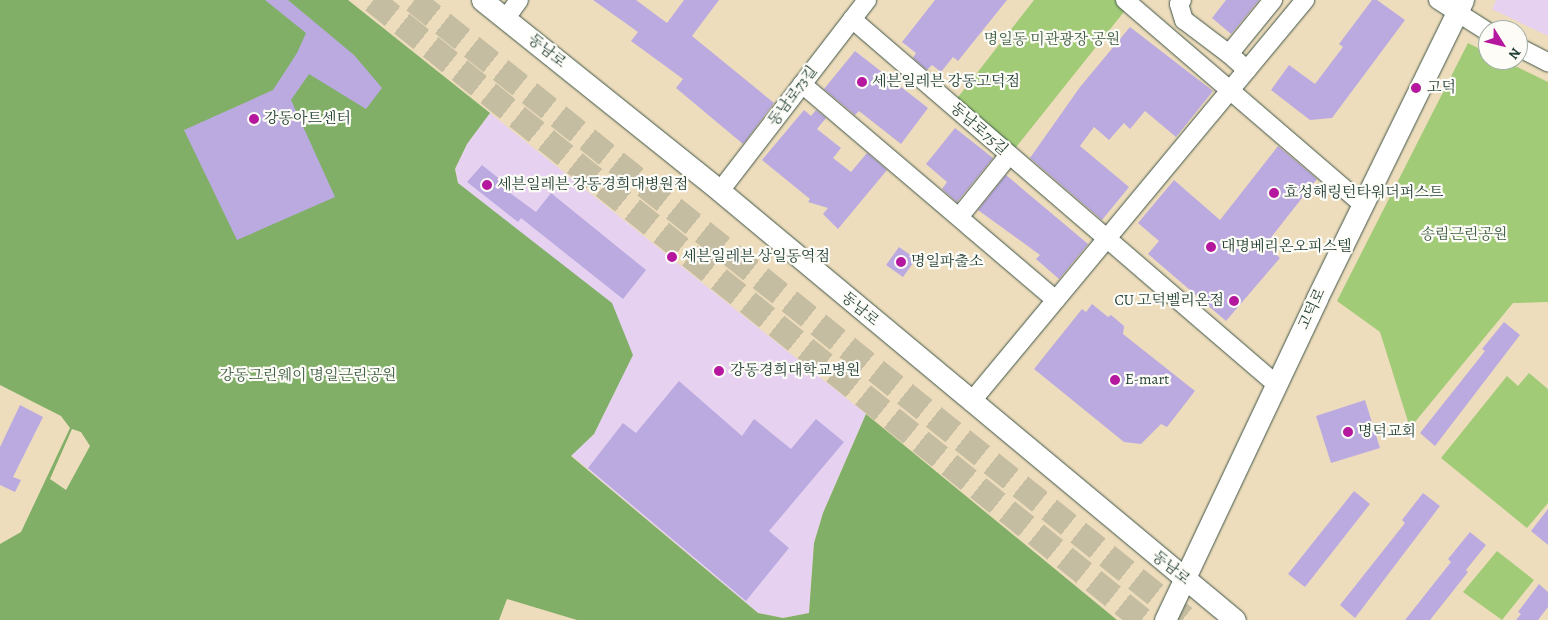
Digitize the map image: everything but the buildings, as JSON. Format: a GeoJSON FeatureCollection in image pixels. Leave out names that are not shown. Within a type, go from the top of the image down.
{"type":"FeatureCollection","features":[{"type":"Feature","properties":{"kind":"main road","name":"동남로"},"geometry":{"type":"LineString","coordinates":[[482,0],[720,191],[1235,620]]}},
{"type":"Feature","properties":{"kind":"main road","name":"고덕로"},"geometry":{"type":"LineString","coordinates":[[1165,620],[1362,205],[1460,7]]}},
{"type":"Feature","properties":{"kind":"street"},"geometry":{"type":"LineString","coordinates":[[506,18],[519,0]]}},
{"type":"Feature","properties":{"kind":"street","name":"동남로73길"},"geometry":{"type":"LineString","coordinates":[[720,191],[867,0]]}},
{"type":"Feature","properties":{"kind":"street"},"geometry":{"type":"LineString","coordinates":[[1125,0],[1362,205]]}},
{"type":"Feature","properties":{"kind":"street"},"geometry":{"type":"LineString","coordinates":[[1182,0],[1178,4],[1184,20],[1247,70]]}},
{"type":"Feature","properties":{"kind":"street"},"geometry":{"type":"LineString","coordinates":[[1229,54],[1273,0]]}},
{"type":"Feature","properties":{"kind":"street"},"geometry":{"type":"LineString","coordinates":[[971,402],[1305,0]]}},
{"type":"Feature","properties":{"kind":"street"},"geometry":{"type":"LineString","coordinates":[[1438,0],[1460,7],[1478,23]]}},
{"type":"Feature","properties":{"kind":"street","name":"동남로75길"},"geometry":{"type":"LineString","coordinates":[[852,19],[1277,385]]}},
{"type":"Feature","properties":{"kind":"street"},"geometry":{"type":"LineString","coordinates":[[1528,52],[1548,62]]}},
{"type":"Feature","properties":{"kind":"street"},"geometry":{"type":"LineString","coordinates":[[802,84],[1056,300]]}},
{"type":"Feature","properties":{"kind":"street"},"geometry":{"type":"LineString","coordinates":[[959,217],[1008,155]]}},
{"type":"Feature","properties":{"kind":"shaded area"},"geometry":{"type":"Polygon","coordinates":[[[1496,0],[1548,0],[1548,36],[1528,26],[1528,20],[1515,20],[1492,9],[1496,0]]]}},
{"type":"Feature","properties":{"kind":"shaded area","name":"강동경희대학교병원"},"geometry":{"type":"Polygon","coordinates":[[[490,113],[866,414],[823,513],[814,543],[809,613],[783,618],[758,613],[571,455],[594,434],[458,183],[455,169],[467,144],[490,113]]]}},
{"type":"Feature","properties":{"kind":"green space","name":"강동그린웨이 명일근린공원"},"geometry":{"type":"Polygon","coordinates":[[[0,0],[348,0],[490,113],[467,144],[455,169],[458,183],[612,303],[633,355],[594,434],[571,456],[758,613],[783,618],[809,613],[814,543],[823,513],[866,414],[1117,620],[577,620],[507,599],[499,620],[0,620],[0,544],[21,532],[70,428],[61,416],[0,385],[0,0]],[[72,429],[50,479],[66,490],[90,446],[81,432],[72,429]]]}},
{"type":"Feature","properties":{"kind":"green space","name":"명일동 미관광장 공원"},"geometry":{"type":"Polygon","coordinates":[[[1034,0],[1118,0],[1127,8],[1013,151],[955,101],[1034,0]]]}},
{"type":"Feature","properties":{"kind":"green space","name":"송림근린공원"},"geometry":{"type":"Polygon","coordinates":[[[1468,43],[1478,48],[1478,70],[1523,70],[1548,82],[1548,302],[1513,303],[1410,428],[1380,332],[1337,301],[1468,43]]]}},
{"type":"Feature","properties":{"kind":"green space"},"geometry":{"type":"Polygon","coordinates":[[[1529,373],[1548,389],[1548,503],[1527,528],[1441,458],[1507,376],[1518,386],[1529,373]]]}},
{"type":"Feature","properties":{"kind":"green space"},"geometry":{"type":"Polygon","coordinates":[[[1497,551],[1534,580],[1502,620],[1463,592],[1497,551]]]}},
{"type":"Feature","properties":{"kind":"tunnel"},"geometry":{"type":"LineString","coordinates":[[373,0],[1143,620]]}},
{"type":"Feature","properties":{"kind":"tunnel"},"geometry":{"type":"LineString","coordinates":[[414,0],[1188,620]]}},
{"type":"Feature","properties":{"kind":"place","name":"세븐일레븐 강동고덕점"},"geometry":{"type":"Point","coordinates":[862,82]}},
{"type":"Feature","properties":{"kind":"place","name":"고덕"},"geometry":{"type":"Point","coordinates":[1416,88]}},
{"type":"Feature","properties":{"kind":"place","name":"강동아트센터"},"geometry":{"type":"Point","coordinates":[254,119]}},
{"type":"Feature","properties":{"kind":"place","name":"세븐일레븐 강동경희대병원점"},"geometry":{"type":"Point","coordinates":[487,185]}},
{"type":"Feature","properties":{"kind":"place","name":"효성해링턴타워더퍼스트"},"geometry":{"type":"Point","coordinates":[1274,193]}},
{"type":"Feature","properties":{"kind":"place","name":"대명베리온오피스텔"},"geometry":{"type":"Point","coordinates":[1211,247]}},
{"type":"Feature","properties":{"kind":"place","name":"세븐일레븐 상일동역점"},"geometry":{"type":"Point","coordinates":[672,257]}},
{"type":"Feature","properties":{"kind":"place","name":"명일파출소"},"geometry":{"type":"Point","coordinates":[901,262]}},
{"type":"Feature","properties":{"kind":"place","name":"CU 고덕벨리온점"},"geometry":{"type":"Point","coordinates":[1234,301]}},
{"type":"Feature","properties":{"kind":"place","name":"강동경희대학교병원"},"geometry":{"type":"Point","coordinates":[719,371]}},
{"type":"Feature","properties":{"kind":"place","name":"E-mart"},"geometry":{"type":"Point","coordinates":[1115,380]}},
{"type":"Feature","properties":{"kind":"place","name":"명덕교회"},"geometry":{"type":"Point","coordinates":[1348,432]}}]}
